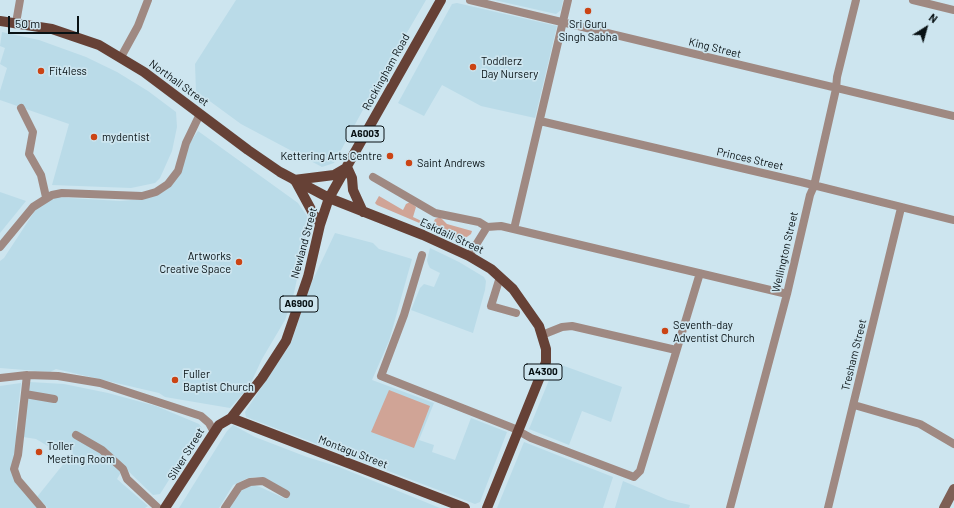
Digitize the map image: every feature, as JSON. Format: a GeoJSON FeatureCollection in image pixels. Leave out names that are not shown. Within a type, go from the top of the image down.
{"type":"FeatureCollection","features":[{"type":"Feature","properties":{"kind":"main road","name":"Rockingham Road"},"geometry":{"type":"LineString","coordinates":[[329,198],[441,0]]}},
{"type":"Feature","properties":{"kind":"main road","name":"Northall Street"},"geometry":{"type":"LineString","coordinates":[[0,21],[65,32],[95,43],[121,57],[258,157],[294,180],[329,198]]}},
{"type":"Feature","properties":{"kind":"main road"},"geometry":{"type":"LineString","coordinates":[[320,223],[294,180],[334,175],[347,167],[352,178],[353,190],[363,212]]}},
{"type":"Feature","properties":{"kind":"main road","name":"Eskdaill Street"},"geometry":{"type":"LineString","coordinates":[[329,198],[423,235],[469,256],[500,277],[526,306],[542,335],[546,349],[546,362],[487,508]]}},
{"type":"Feature","properties":{"kind":"main road","name":"Newland Street"},"geometry":{"type":"LineString","coordinates":[[236,420],[286,341],[308,277],[320,223],[329,198]]}},
{"type":"Feature","properties":{"kind":"main road","name":"Silver Street"},"geometry":{"type":"LineString","coordinates":[[165,508],[219,425],[236,420]]}},
{"type":"Feature","properties":{"kind":"main road","name":"Montagu Street"},"geometry":{"type":"LineString","coordinates":[[236,420],[465,508]]}},
{"type":"Feature","properties":{"kind":"street"},"geometry":{"type":"LineString","coordinates":[[16,23],[20,0]]}},
{"type":"Feature","properties":{"kind":"street"},"geometry":{"type":"LineString","coordinates":[[121,57],[136,31],[148,0]]}},
{"type":"Feature","properties":{"kind":"street","name":"King Street"},"geometry":{"type":"LineString","coordinates":[[470,0],[836,89],[954,116]]}},
{"type":"Feature","properties":{"kind":"street"},"geometry":{"type":"LineString","coordinates":[[514,229],[568,0]]}},
{"type":"Feature","properties":{"kind":"street","name":"Wellington Street"},"geometry":{"type":"LineString","coordinates":[[730,508],[787,294],[810,196],[814,186],[836,89],[837,77],[856,0]]}},
{"type":"Feature","properties":{"kind":"street"},"geometry":{"type":"LineString","coordinates":[[913,0],[954,10]]}},
{"type":"Feature","properties":{"kind":"street"},"geometry":{"type":"LineString","coordinates":[[21,108],[33,132],[29,154],[41,175],[46,198]]}},
{"type":"Feature","properties":{"kind":"street"},"geometry":{"type":"LineString","coordinates":[[0,247],[34,207],[46,198],[62,193],[142,196],[156,192],[168,184],[178,171],[186,143],[200,114]]}},
{"type":"Feature","properties":{"kind":"street","name":"Princes Street"},"geometry":{"type":"LineString","coordinates":[[540,121],[801,182],[954,220]]}},
{"type":"Feature","properties":{"kind":"street"},"geometry":{"type":"LineString","coordinates":[[372,177],[435,213],[479,222],[487,227],[501,226],[787,294]]}},
{"type":"Feature","properties":{"kind":"street","name":"Tresham Street"},"geometry":{"type":"LineString","coordinates":[[828,508],[901,208]]}},
{"type":"Feature","properties":{"kind":"street"},"geometry":{"type":"LineString","coordinates":[[469,256],[487,227]]}},
{"type":"Feature","properties":{"kind":"street"},"geometry":{"type":"LineString","coordinates":[[422,255],[404,315],[381,376],[634,477],[638,475],[700,273]]}},
{"type":"Feature","properties":{"kind":"street"},"geometry":{"type":"LineString","coordinates":[[500,277],[491,306],[516,313]]}},
{"type":"Feature","properties":{"kind":"street"},"geometry":{"type":"LineString","coordinates":[[542,335],[562,327],[572,326],[656,344],[676,350]]}},
{"type":"Feature","properties":{"kind":"street"},"geometry":{"type":"LineString","coordinates":[[27,375],[18,455],[14,469],[18,480],[40,505]]}},
{"type":"Feature","properties":{"kind":"street"},"geometry":{"type":"LineString","coordinates":[[0,378],[27,375],[76,378],[100,383],[201,416],[209,423],[214,432]]}},
{"type":"Feature","properties":{"kind":"street"},"geometry":{"type":"LineString","coordinates":[[25,394],[54,399]]}},
{"type":"Feature","properties":{"kind":"street"},"geometry":{"type":"LineString","coordinates":[[854,405],[920,424],[954,444]]}},
{"type":"Feature","properties":{"kind":"street"},"geometry":{"type":"LineString","coordinates":[[76,435],[102,450],[118,464],[123,469],[127,479],[158,508]]}},
{"type":"Feature","properties":{"kind":"street"},"geometry":{"type":"LineString","coordinates":[[225,508],[239,487],[250,482],[263,482],[286,494]]}},
{"type":"Feature","properties":{"kind":"street"},"geometry":{"type":"LineString","coordinates":[[944,508],[954,489]]}},
{"type":"Feature","properties":{"kind":"shaded area"},"geometry":{"type":"Polygon","coordinates":[[[236,0],[426,0],[377,84],[334,163],[322,167],[241,124],[196,91],[195,64],[236,0]]]}},
{"type":"Feature","properties":{"kind":"shaded area"},"geometry":{"type":"Polygon","coordinates":[[[494,0],[563,0],[561,10],[556,14],[494,0]]]}},
{"type":"Feature","properties":{"kind":"shaded area"},"geometry":{"type":"Polygon","coordinates":[[[457,3],[557,26],[535,118],[481,106],[442,85],[424,116],[398,103],[452,4],[457,3]]]}},
{"type":"Feature","properties":{"kind":"shaded area"},"geometry":{"type":"Polygon","coordinates":[[[2,32],[39,40],[86,57],[117,72],[148,91],[176,112],[177,127],[172,151],[160,178],[155,183],[131,188],[52,185],[69,124],[0,100],[0,91],[7,68],[0,64],[5,48],[0,46],[2,32]]]}},
{"type":"Feature","properties":{"kind":"shaded area"},"geometry":{"type":"Polygon","coordinates":[[[198,131],[298,203],[307,216],[308,228],[294,293],[285,320],[262,359],[249,387],[230,408],[165,397],[159,393],[56,369],[50,372],[0,368],[0,261],[4,258],[38,206],[53,197],[120,201],[145,199],[180,173],[189,144],[198,131]]]}},
{"type":"Feature","properties":{"kind":"shaded area"},"geometry":{"type":"Polygon","coordinates":[[[0,192],[26,201],[0,233],[0,192]]]}},
{"type":"Feature","properties":{"kind":"shaded area"},"geometry":{"type":"Polygon","coordinates":[[[379,196],[403,210],[406,204],[410,202],[416,207],[413,217],[432,226],[435,219],[440,217],[447,224],[472,231],[471,234],[464,239],[457,239],[377,205],[375,203],[379,196]]]}},
{"type":"Feature","properties":{"kind":"shaded area"},"geometry":{"type":"Polygon","coordinates":[[[335,233],[373,243],[379,249],[412,259],[389,341],[372,380],[434,403],[419,440],[434,445],[432,452],[455,460],[471,418],[507,432],[480,502],[475,504],[246,417],[245,412],[291,343],[310,286],[335,233]]]}},
{"type":"Feature","properties":{"kind":"shaded area"},"geometry":{"type":"Polygon","coordinates":[[[430,248],[459,262],[484,277],[486,281],[485,290],[473,333],[411,310],[420,288],[424,284],[434,287],[440,273],[430,268],[428,264],[427,260],[430,248]]]}},
{"type":"Feature","properties":{"kind":"shaded area"},"geometry":{"type":"Polygon","coordinates":[[[556,363],[622,387],[611,422],[582,411],[569,445],[529,429],[556,363]]]}},
{"type":"Feature","properties":{"kind":"shaded area"},"geometry":{"type":"Polygon","coordinates":[[[29,382],[64,384],[108,393],[156,406],[199,424],[202,428],[160,494],[153,495],[124,467],[117,479],[148,506],[145,508],[48,508],[37,497],[73,452],[56,442],[51,448],[36,439],[23,437],[29,382]]]}},
{"type":"Feature","properties":{"kind":"shaded area"},"geometry":{"type":"Polygon","coordinates":[[[21,383],[16,425],[16,454],[11,470],[39,508],[0,508],[0,386],[21,383]]]}},
{"type":"Feature","properties":{"kind":"shaded area"},"geometry":{"type":"Polygon","coordinates":[[[389,390],[430,406],[414,448],[371,432],[389,390]]]}},
{"type":"Feature","properties":{"kind":"shaded area"},"geometry":{"type":"Polygon","coordinates":[[[233,425],[255,437],[307,457],[339,467],[440,508],[228,508],[238,492],[253,485],[286,499],[288,493],[261,478],[255,477],[248,478],[233,485],[219,508],[179,508],[227,431],[233,425]]]}},
{"type":"Feature","properties":{"kind":"shaded area"},"geometry":{"type":"Polygon","coordinates":[[[524,442],[613,477],[603,508],[497,508],[524,442]]]}},
{"type":"Feature","properties":{"kind":"shaded area"},"geometry":{"type":"Polygon","coordinates":[[[623,481],[668,500],[690,505],[689,508],[615,508],[623,481]]]}},
{"type":"Feature","properties":{"kind":"place","name":"Sri Guru Singh Sabha"},"geometry":{"type":"Point","coordinates":[588,11]}},
{"type":"Feature","properties":{"kind":"place","name":"Toddlerz Day Nursery"},"geometry":{"type":"Point","coordinates":[473,67]}},
{"type":"Feature","properties":{"kind":"place","name":"Fit4less"},"geometry":{"type":"Point","coordinates":[41,71]}},
{"type":"Feature","properties":{"kind":"place","name":"mydentist"},"geometry":{"type":"Point","coordinates":[94,137]}},
{"type":"Feature","properties":{"kind":"place","name":"Kettering Arts Centre"},"geometry":{"type":"Point","coordinates":[390,156]}},
{"type":"Feature","properties":{"kind":"place","name":"Saint Andrews"},"geometry":{"type":"Point","coordinates":[409,163]}},
{"type":"Feature","properties":{"kind":"place","name":"Artworks Creative Space"},"geometry":{"type":"Point","coordinates":[239,262]}},
{"type":"Feature","properties":{"kind":"place","name":"Seventh-day Adventist Church"},"geometry":{"type":"Point","coordinates":[665,331]}},
{"type":"Feature","properties":{"kind":"place","name":"Fuller Baptist Church"},"geometry":{"type":"Point","coordinates":[175,380]}},
{"type":"Feature","properties":{"kind":"place","name":"Toller Meeting Room"},"geometry":{"type":"Point","coordinates":[39,452]}}]}
